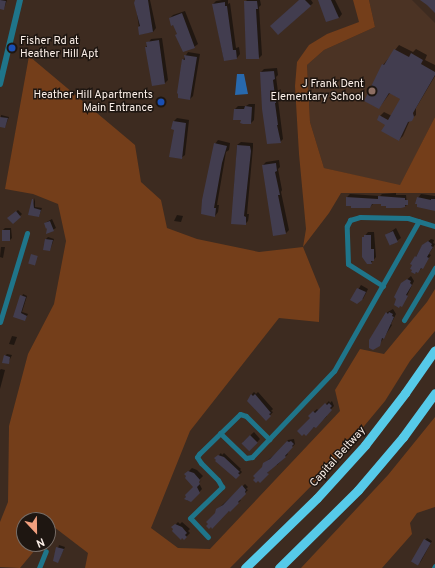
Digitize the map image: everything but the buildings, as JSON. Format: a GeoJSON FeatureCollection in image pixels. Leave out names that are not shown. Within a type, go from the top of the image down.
{"type":"FeatureCollection","features":[{"type":"Feature","properties":{"kind":"highway","name":"Capital Beltway"},"geometry":{"type":"LineString","coordinates":[[245,568],[322,492],[365,445],[405,393],[435,350]]}},
{"type":"Feature","properties":{"kind":"highway"},"geometry":{"type":"LineString","coordinates":[[279,568],[363,484],[403,436],[435,394]]}},
{"type":"Feature","properties":{"kind":"street"},"geometry":{"type":"LineString","coordinates":[[0,84],[20,0]]}},
{"type":"Feature","properties":{"kind":"street"},"geometry":{"type":"LineString","coordinates":[[383,286],[348,264],[348,223],[350,220],[360,217],[408,218],[435,226]]}},
{"type":"Feature","properties":{"kind":"street"},"geometry":{"type":"LineString","coordinates":[[220,433],[246,458],[252,457],[334,372],[418,221]]}},
{"type":"Feature","properties":{"kind":"street"},"geometry":{"type":"LineString","coordinates":[[0,322],[27,233]]}},
{"type":"Feature","properties":{"kind":"street"},"geometry":{"type":"LineString","coordinates":[[404,320],[435,268]]}},
{"type":"Feature","properties":{"kind":"street"},"geometry":{"type":"LineString","coordinates":[[208,537],[190,518],[221,489],[221,483],[197,457],[236,416],[243,414],[269,439]]}},
{"type":"Feature","properties":{"kind":"street"},"geometry":{"type":"LineString","coordinates":[[40,568],[46,552]]}},
{"type":"Feature","properties":{"kind":"shaded area"},"geometry":{"type":"Polygon","coordinates":[[[353,0],[369,0],[375,27],[324,50],[307,65],[310,122],[324,168],[400,185],[435,117],[435,193],[341,193],[329,213],[303,247],[306,229],[299,154],[295,86],[297,62],[309,45],[327,34],[359,22],[353,0]]]}},
{"type":"Feature","properties":{"kind":"shaded area","name":"J Frank Dent Elementary School"},"geometry":{"type":"Polygon","coordinates":[[[369,0],[412,0],[435,23],[435,117],[400,186],[324,168],[310,122],[307,65],[324,50],[375,27],[369,0]]]}},
{"type":"Feature","properties":{"kind":"shaded area"},"geometry":{"type":"Polygon","coordinates":[[[29,56],[135,145],[141,182],[161,200],[167,228],[197,239],[259,252],[303,247],[320,289],[319,322],[279,318],[190,431],[151,528],[178,548],[210,549],[340,411],[335,390],[360,349],[384,354],[427,302],[435,289],[435,331],[410,361],[385,401],[330,467],[230,568],[85,568],[88,553],[56,529],[56,512],[16,512],[16,552],[33,552],[20,568],[0,567],[0,522],[8,502],[9,426],[28,354],[54,304],[66,241],[58,204],[33,194],[5,189],[29,56]]]}},
{"type":"Feature","properties":{"kind":"shaded area"},"geometry":{"type":"Polygon","coordinates":[[[435,417],[435,507],[417,513],[410,523],[412,534],[382,568],[301,568],[388,475],[435,417]]]}},
{"type":"Feature","properties":{"kind":"water"},"geometry":{"type":"Polygon","coordinates":[[[237,74],[244,74],[248,94],[235,95],[237,74]]]}},
{"type":"Feature","properties":{"kind":"place","name":"Fisher Rd at Heather Hill Apt"},"geometry":{"type":"Point","coordinates":[12,48]}},
{"type":"Feature","properties":{"kind":"place","name":"J Frank Dent Elementary School"},"geometry":{"type":"Point","coordinates":[372,91]}},
{"type":"Feature","properties":{"kind":"place","name":"Heather Hill Apartments Main Entrance"},"geometry":{"type":"Point","coordinates":[161,102]}}]}
